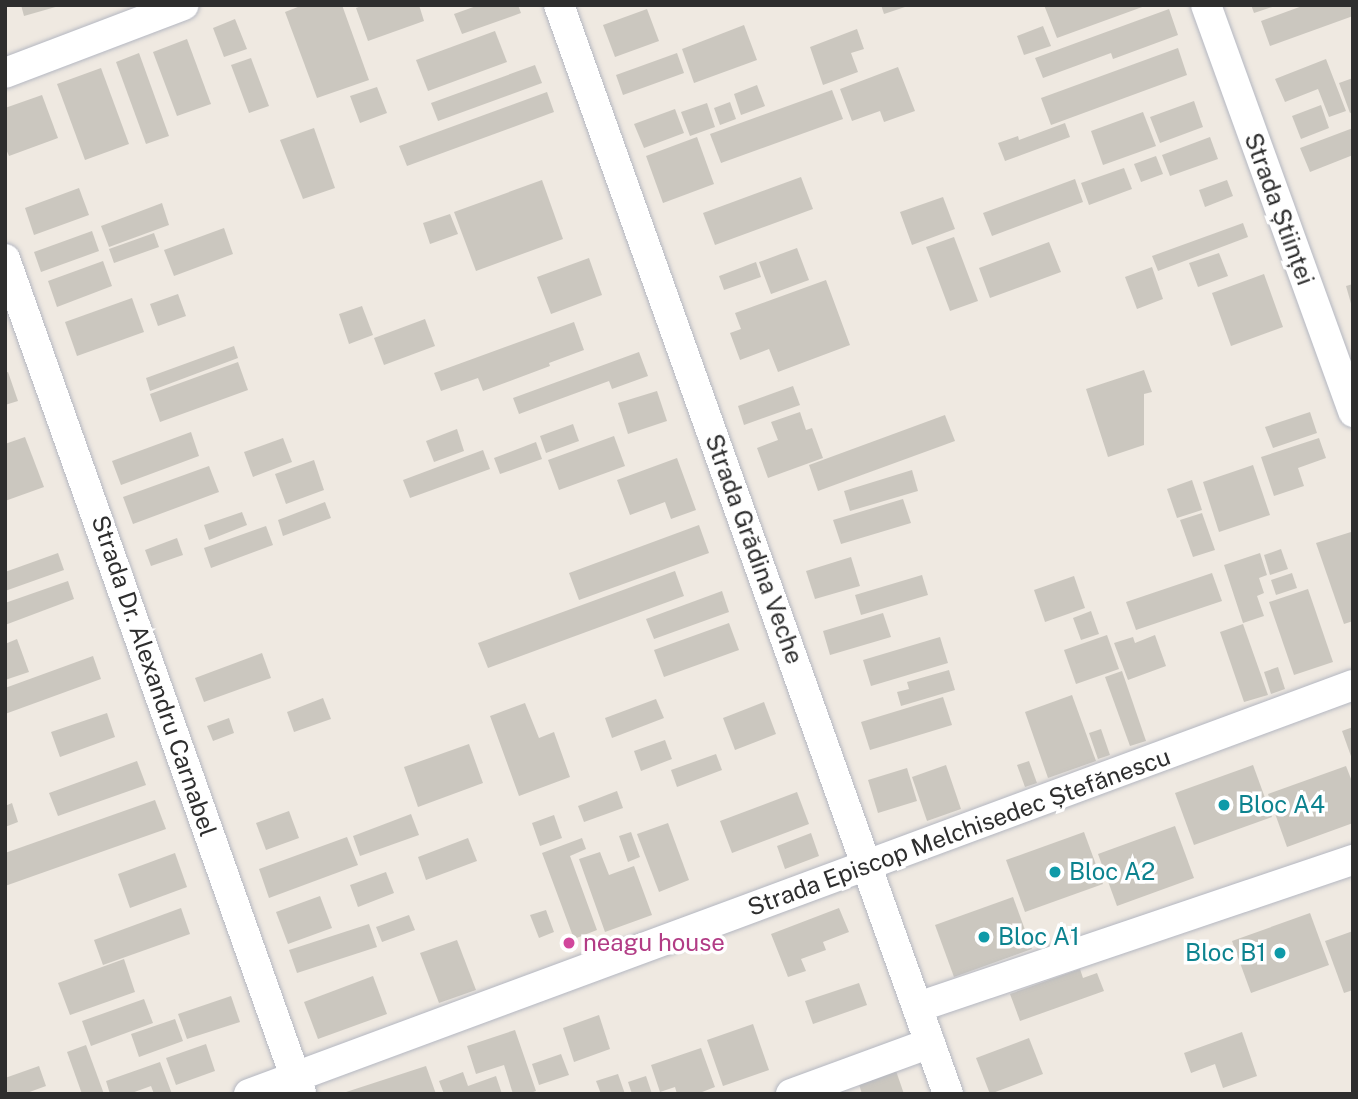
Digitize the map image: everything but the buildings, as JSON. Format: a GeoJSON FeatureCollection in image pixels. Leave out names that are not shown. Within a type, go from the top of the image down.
{"type":"FeatureCollection","features":[{"type":"Feature","properties":{"kind":"street"},"geometry":{"type":"LineString","coordinates":[[5,73],[184,5]]}},
{"type":"Feature","properties":{"kind":"street","name":"Strada Grădina Veche"},"geometry":{"type":"LineString","coordinates":[[558,5],[869,866],[948,1094]]}},
{"type":"Feature","properties":{"kind":"street","name":"Strada Științei"},"geometry":{"type":"LineString","coordinates":[[1206,5],[1353,412]]}},
{"type":"Feature","properties":{"kind":"street","name":"Strada Dr. Alexandru Carnabel"},"geometry":{"type":"LineString","coordinates":[[5,259],[298,1085]]}},
{"type":"Feature","properties":{"kind":"street","name":"Strada Episcop Melchisedec Ștefănescu"},"geometry":{"type":"LineString","coordinates":[[249,1094],[298,1085],[869,866],[1353,685]]}},
{"type":"Feature","properties":{"kind":"street"},"geometry":{"type":"LineString","coordinates":[[918,1007],[1353,860]]}},
{"type":"Feature","properties":{"kind":"street"},"geometry":{"type":"LineString","coordinates":[[791,1094],[930,1043]]}},
{"type":"Feature","properties":{"kind":"place","name":"Bloc A4"},"geometry":{"type":"Point","coordinates":[1224,805]}},
{"type":"Feature","properties":{"kind":"place","name":"Bloc A2"},"geometry":{"type":"Point","coordinates":[1055,872]}},
{"type":"Feature","properties":{"kind":"place","name":"Bloc A1"},"geometry":{"type":"Point","coordinates":[984,937]}},
{"type":"Feature","properties":{"kind":"place","name":"neagu house"},"geometry":{"type":"Point","coordinates":[569,943]}},
{"type":"Feature","properties":{"kind":"place","name":"Bloc B1"},"geometry":{"type":"Point","coordinates":[1280,953]}}]}
